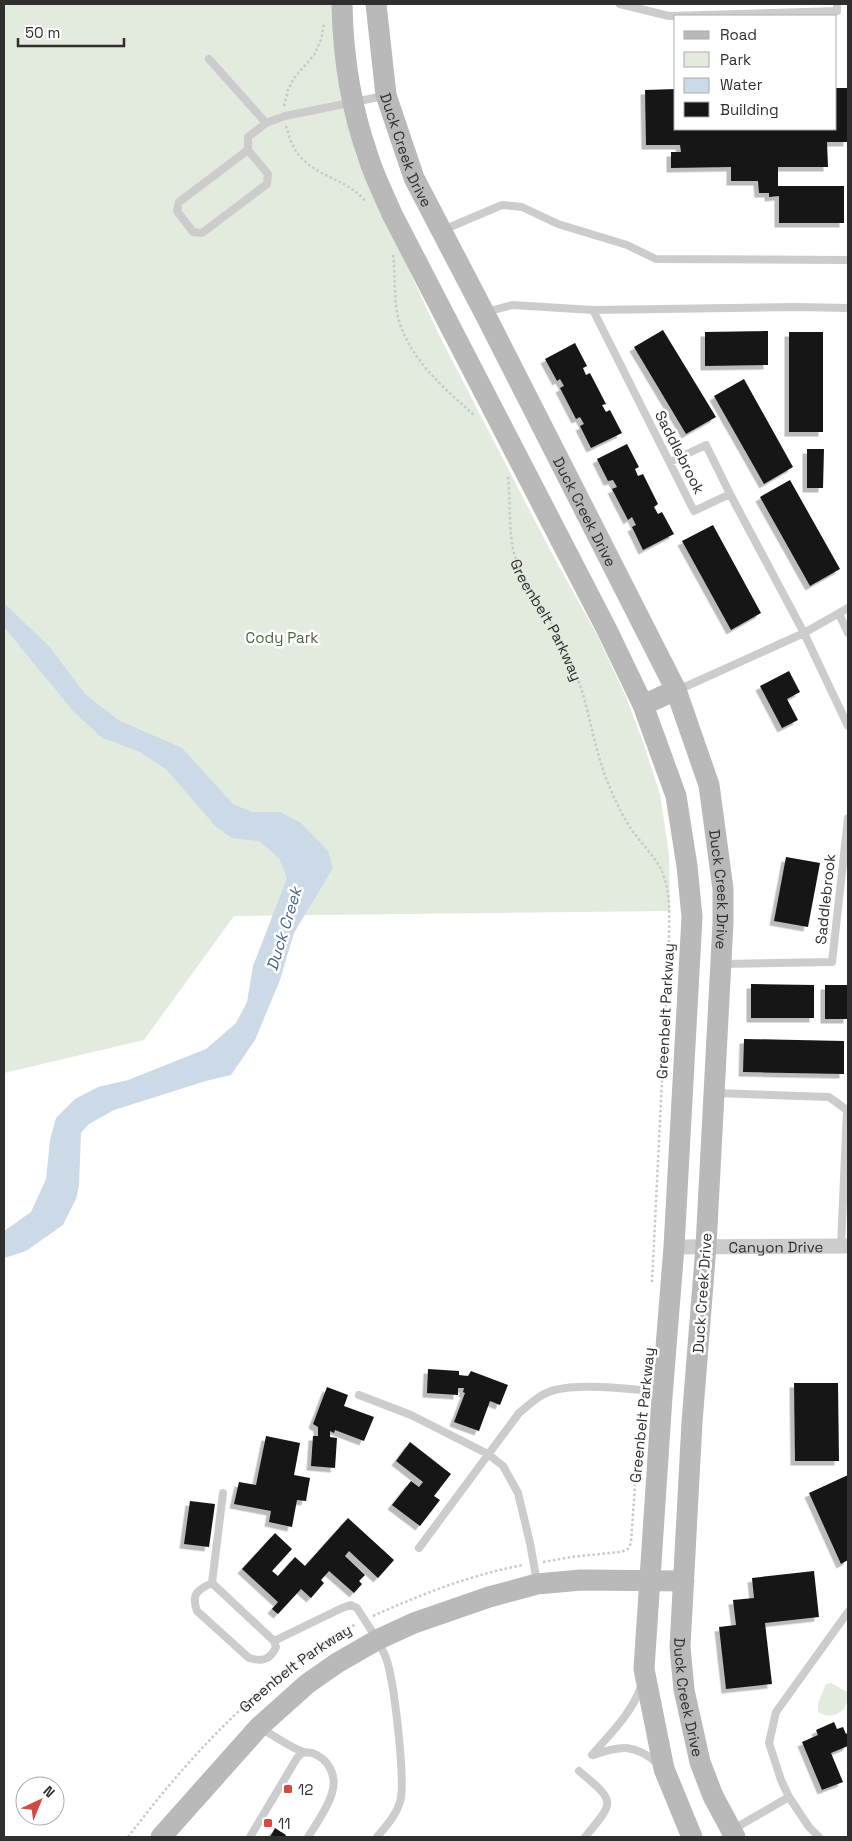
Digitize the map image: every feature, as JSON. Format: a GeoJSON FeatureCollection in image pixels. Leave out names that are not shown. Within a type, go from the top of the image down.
{"type":"FeatureCollection","features":[{"type":"Feature","properties":{"kind":"main road","name":"Duck Creek Drive"},"geometry":{"type":"LineString","coordinates":[[342,4],[353,101],[368,157],[392,214],[607,630],[643,705],[676,796],[687,866],[692,917],[674,1247],[662,1392],[644,1668],[664,1769],[692,1837]]}},
{"type":"Feature","properties":{"kind":"main road","name":"Duck Creek Drive"},"geometry":{"type":"LineString","coordinates":[[376,4],[386,96],[414,178],[676,690],[709,785],[723,889],[706,1246],[692,1422],[680,1647],[684,1690],[700,1762],[728,1835]]}},
{"type":"Feature","properties":{"kind":"main road"},"geometry":{"type":"LineString","coordinates":[[643,705],[676,690]]}},
{"type":"Feature","properties":{"kind":"main road"},"geometry":{"type":"LineString","coordinates":[[689,965],[720,964]]}},
{"type":"Feature","properties":{"kind":"main road","name":"Greenbelt Parkway"},"geometry":{"type":"LineString","coordinates":[[162,1837],[260,1727],[307,1684],[337,1663],[376,1640],[414,1623],[496,1595],[535,1573],[581,1580],[650,1579],[684,1581]]}},
{"type":"Feature","properties":{"kind":"street","name":"Canyon Drive"},"geometry":{"type":"LineString","coordinates":[[674,1247],[844,1246]]}},
{"type":"Feature","properties":{"kind":"lane"},"geometry":{"type":"LineString","coordinates":[[620,4],[674,16]]}},
{"type":"Feature","properties":{"kind":"lane"},"geometry":{"type":"LineString","coordinates":[[703,15],[837,11],[837,4]]}},
{"type":"Feature","properties":{"kind":"lane"},"geometry":{"type":"LineString","coordinates":[[209,59],[266,123]]}},
{"type":"Feature","properties":{"kind":"lane"},"geometry":{"type":"LineString","coordinates":[[248,150],[179,202],[178,211],[193,232],[202,233],[267,184],[268,174],[248,150],[248,137],[266,123],[285,116],[353,101],[386,96]]}},
{"type":"Feature","properties":{"kind":"lane"},"geometry":{"type":"LineString","coordinates":[[441,231],[502,205],[522,207],[558,224],[627,245],[656,259],[848,260]]}},
{"type":"Feature","properties":{"kind":"lane"},"geometry":{"type":"LineString","coordinates":[[484,312],[512,305],[593,310],[848,308]]}},
{"type":"Feature","properties":{"kind":"lane","name":"Saddlebrook"},"geometry":{"type":"LineString","coordinates":[[593,310],[694,511],[730,494],[804,633],[848,726]]}},
{"type":"Feature","properties":{"kind":"lane"},"geometry":{"type":"LineString","coordinates":[[670,462],[706,444],[730,494]]}},
{"type":"Feature","properties":{"kind":"lane"},"geometry":{"type":"LineString","coordinates":[[676,690],[804,633],[848,608]]}},
{"type":"Feature","properties":{"kind":"lane"},"geometry":{"type":"LineString","coordinates":[[838,614],[848,633]]}},
{"type":"Feature","properties":{"kind":"lane","name":"Saddlebrook"},"geometry":{"type":"LineString","coordinates":[[720,964],[832,962],[848,818]]}},
{"type":"Feature","properties":{"kind":"lane"},"geometry":{"type":"LineString","coordinates":[[714,1092],[829,1097],[847,1110],[844,1246]]}},
{"type":"Feature","properties":{"kind":"lane"},"geometry":{"type":"LineString","coordinates":[[419,1548],[519,1413],[536,1399],[555,1390],[585,1387],[662,1392]]}},
{"type":"Feature","properties":{"kind":"lane"},"geometry":{"type":"LineString","coordinates":[[359,1395],[411,1415],[488,1454],[503,1466],[518,1493],[535,1573]]}},
{"type":"Feature","properties":{"kind":"lane"},"geometry":{"type":"LineString","coordinates":[[212,1583],[223,1493]]}},
{"type":"Feature","properties":{"kind":"lane"},"geometry":{"type":"LineString","coordinates":[[212,1583],[274,1641],[276,1647],[272,1655],[266,1659],[257,1660],[249,1658],[197,1610],[194,1595],[202,1587],[212,1583]]}},
{"type":"Feature","properties":{"kind":"lane"},"geometry":{"type":"LineString","coordinates":[[274,1641],[342,1608],[351,1606],[357,1608],[386,1658],[392,1684],[402,1783],[400,1801],[394,1816],[377,1837]]}},
{"type":"Feature","properties":{"kind":"lane"},"geometry":{"type":"LineString","coordinates":[[820,1837],[809,1827],[789,1797],[781,1780],[769,1743],[776,1712],[848,1612]]}},
{"type":"Feature","properties":{"kind":"lane"},"geometry":{"type":"LineString","coordinates":[[645,1676],[637,1699],[628,1713],[592,1755],[611,1748],[631,1747],[649,1756],[664,1769]]}},
{"type":"Feature","properties":{"kind":"lane"},"geometry":{"type":"LineString","coordinates":[[260,1727],[303,1752],[312,1753],[321,1758],[333,1773],[332,1795],[308,1837]]}},
{"type":"Feature","properties":{"kind":"lane"},"geometry":{"type":"LineString","coordinates":[[250,1837],[297,1758],[303,1752]]}},
{"type":"Feature","properties":{"kind":"lane"},"geometry":{"type":"LineString","coordinates":[[579,1771],[604,1792],[608,1801],[606,1812],[585,1837]]}},
{"type":"Feature","properties":{"kind":"lane"},"geometry":{"type":"LineString","coordinates":[[728,1835],[789,1797]]}},
{"type":"Feature","properties":{"kind":"path"},"geometry":{"type":"LineString","coordinates":[[324,20],[321,40],[314,55],[294,78],[288,90],[284,105],[286,126],[290,140],[298,155],[310,166],[359,193],[369,205]]}},
{"type":"Feature","properties":{"kind":"path"},"geometry":{"type":"LineString","coordinates":[[392,252],[399,321],[415,356],[426,371],[476,416]]}},
{"type":"Feature","properties":{"kind":"path","name":"Greenbelt Parkway"},"geometry":{"type":"LineString","coordinates":[[506,470],[511,535],[514,553],[521,572],[551,622],[568,656],[581,689],[599,759],[608,783],[633,832],[663,874],[666,885],[669,912],[669,940],[652,1283]]}},
{"type":"Feature","properties":{"kind":"path","name":"Greenbelt Parkway"},"geometry":{"type":"LineString","coordinates":[[128,1837],[179,1774],[255,1695],[311,1651],[364,1620],[455,1582],[489,1572],[535,1573],[572,1557],[621,1552],[628,1549],[631,1543],[636,1470],[641,1435]]}},
{"type":"Feature","properties":{"kind":"green space","name":"Cody Park"},"geometry":{"type":"Polygon","coordinates":[[[4,4],[333,4],[338,71],[356,155],[438,333],[549,548],[598,637],[626,697],[643,742],[660,794],[669,854],[670,911],[234,916],[144,1040],[4,1073],[4,4]]]}},
{"type":"Feature","properties":{"kind":"green space"},"geometry":{"type":"Polygon","coordinates":[[[831,1683],[847,1692],[848,1698],[844,1709],[835,1715],[829,1716],[818,1712],[818,1703],[826,1684],[831,1683]]]}},
{"type":"Feature","properties":{"kind":"water","name":"Duck Creek"},"geometry":{"type":"Polygon","coordinates":[[[4,603],[49,646],[85,694],[118,720],[182,748],[233,804],[252,812],[280,812],[301,823],[328,851],[333,868],[294,933],[280,980],[255,1040],[231,1075],[114,1110],[89,1124],[81,1133],[79,1186],[76,1199],[63,1225],[26,1251],[4,1258],[4,1231],[31,1212],[46,1179],[50,1140],[56,1118],[75,1099],[98,1087],[128,1080],[206,1049],[236,1023],[247,1002],[253,966],[287,878],[279,858],[259,841],[232,838],[216,827],[167,770],[138,751],[102,738],[74,712],[4,627],[4,603]]]}},
{"type":"Feature","properties":{"kind":"building"},"geometry":{"type":"Polygon","coordinates":[[[837,88],[848,88],[848,142],[827,142],[828,167],[778,167],[778,186],[844,186],[844,223],[779,223],[779,196],[769,197],[769,193],[759,193],[758,181],[731,181],[731,167],[671,168],[671,152],[681,152],[680,145],[646,145],[645,90],[674,89],[674,130],[837,130],[837,88]]]}},
{"type":"Feature","properties":{"kind":"building"},"geometry":{"type":"Polygon","coordinates":[[[663,330],[716,417],[686,434],[634,347],[663,330]]]}},
{"type":"Feature","properties":{"kind":"building"},"geometry":{"type":"Polygon","coordinates":[[[768,331],[768,365],[705,366],[705,332],[768,331]]]}},
{"type":"Feature","properties":{"kind":"building"},"geometry":{"type":"Polygon","coordinates":[[[789,332],[823,332],[823,432],[789,432],[789,332]]]}},
{"type":"Feature","properties":{"kind":"building"},"geometry":{"type":"Polygon","coordinates":[[[575,343],[587,366],[583,368],[586,375],[590,373],[606,404],[602,405],[606,412],[610,410],[622,433],[591,448],[580,426],[584,424],[580,417],[576,419],[560,388],[564,386],[560,379],[557,381],[545,359],[575,343]]]}},
{"type":"Feature","properties":{"kind":"building"},"geometry":{"type":"Polygon","coordinates":[[[744,379],[793,467],[764,484],[714,396],[744,379]]]}},
{"type":"Feature","properties":{"kind":"building"},"geometry":{"type":"Polygon","coordinates":[[[627,444],[639,467],[635,469],[638,476],[643,474],[658,504],[654,507],[658,514],[662,512],[674,534],[643,550],[632,527],[636,525],[632,517],[628,520],[612,489],[617,487],[613,480],[608,481],[597,459],[627,444]]]}},
{"type":"Feature","properties":{"kind":"building"},"geometry":{"type":"Polygon","coordinates":[[[807,449],[824,449],[823,488],[807,488],[807,449]]]}},
{"type":"Feature","properties":{"kind":"building"},"geometry":{"type":"Polygon","coordinates":[[[790,480],[840,569],[810,586],[760,497],[790,480]]]}},
{"type":"Feature","properties":{"kind":"building"},"geometry":{"type":"Polygon","coordinates":[[[713,525],[761,613],[731,630],[682,541],[713,525]]]}},
{"type":"Feature","properties":{"kind":"building"},"geometry":{"type":"Polygon","coordinates":[[[789,671],[800,692],[787,699],[798,720],[782,728],[760,686],[789,671]]]}},
{"type":"Feature","properties":{"kind":"building"},"geometry":{"type":"Polygon","coordinates":[[[786,857],[820,863],[808,927],[774,921],[786,857]]]}},
{"type":"Feature","properties":{"kind":"building"},"geometry":{"type":"Polygon","coordinates":[[[751,984],[814,985],[814,1018],[751,1018],[751,984]]]}},
{"type":"Feature","properties":{"kind":"building"},"geometry":{"type":"Polygon","coordinates":[[[825,985],[848,985],[848,1019],[825,1019],[825,985]]]}},
{"type":"Feature","properties":{"kind":"building"},"geometry":{"type":"Polygon","coordinates":[[[744,1039],[844,1041],[844,1074],[743,1072],[744,1039]]]}},
{"type":"Feature","properties":{"kind":"building"},"geometry":{"type":"Polygon","coordinates":[[[428,1369],[459,1371],[459,1375],[468,1376],[471,1371],[508,1385],[500,1405],[490,1401],[479,1431],[454,1422],[465,1393],[463,1392],[464,1388],[458,1388],[458,1395],[427,1393],[428,1369]]]}},
{"type":"Feature","properties":{"kind":"building"},"geometry":{"type":"Polygon","coordinates":[[[794,1383],[838,1383],[839,1461],[795,1461],[794,1383]]]}},
{"type":"Feature","properties":{"kind":"building"},"geometry":{"type":"Polygon","coordinates":[[[327,1387],[348,1395],[344,1406],[374,1417],[364,1441],[335,1430],[334,1433],[330,1431],[330,1437],[337,1438],[335,1468],[311,1466],[313,1436],[318,1436],[318,1427],[313,1424],[327,1387]]]}},
{"type":"Feature","properties":{"kind":"building"},"geometry":{"type":"Polygon","coordinates":[[[266,1436],[300,1443],[294,1475],[310,1478],[306,1501],[297,1500],[292,1527],[269,1522],[271,1511],[234,1504],[239,1482],[256,1485],[266,1436]]]}},
{"type":"Feature","properties":{"kind":"building"},"geometry":{"type":"Polygon","coordinates":[[[410,1442],[451,1474],[434,1496],[440,1500],[420,1526],[392,1505],[411,1481],[419,1487],[423,1482],[396,1461],[410,1442]]]}},
{"type":"Feature","properties":{"kind":"building"},"geometry":{"type":"Polygon","coordinates":[[[848,1475],[848,1560],[841,1564],[809,1493],[848,1475]]]}},
{"type":"Feature","properties":{"kind":"building"},"geometry":{"type":"Polygon","coordinates":[[[190,1501],[215,1504],[209,1547],[184,1544],[190,1501]]]}},
{"type":"Feature","properties":{"kind":"building"},"geometry":{"type":"Polygon","coordinates":[[[348,1518],[394,1560],[378,1578],[349,1551],[345,1556],[365,1575],[359,1581],[362,1584],[354,1593],[329,1571],[321,1580],[324,1583],[311,1598],[301,1589],[278,1614],[272,1609],[278,1602],[242,1569],[275,1533],[292,1549],[272,1571],[278,1576],[295,1557],[305,1566],[348,1518]]]}},
{"type":"Feature","properties":{"kind":"building"},"geometry":{"type":"Polygon","coordinates":[[[814,1571],[819,1617],[765,1623],[772,1684],[726,1689],[719,1627],[736,1625],[733,1600],[754,1598],[752,1578],[814,1571]]]}},
{"type":"Feature","properties":{"kind":"building"},"geometry":{"type":"Polygon","coordinates":[[[834,1722],[837,1729],[843,1727],[846,1734],[848,1732],[848,1746],[831,1753],[843,1782],[822,1790],[802,1742],[818,1735],[816,1730],[834,1722]]]}},
{"type":"Feature","properties":{"kind":"building"},"geometry":{"type":"Polygon","coordinates":[[[275,1828],[286,1835],[285,1837],[270,1837],[275,1828]]]}},
{"type":"Feature","properties":{"kind":"place","name":"12"},"geometry":{"type":"Point","coordinates":[288,1789]}},
{"type":"Feature","properties":{"kind":"place","name":"11"},"geometry":{"type":"Point","coordinates":[268,1823]}}]}
